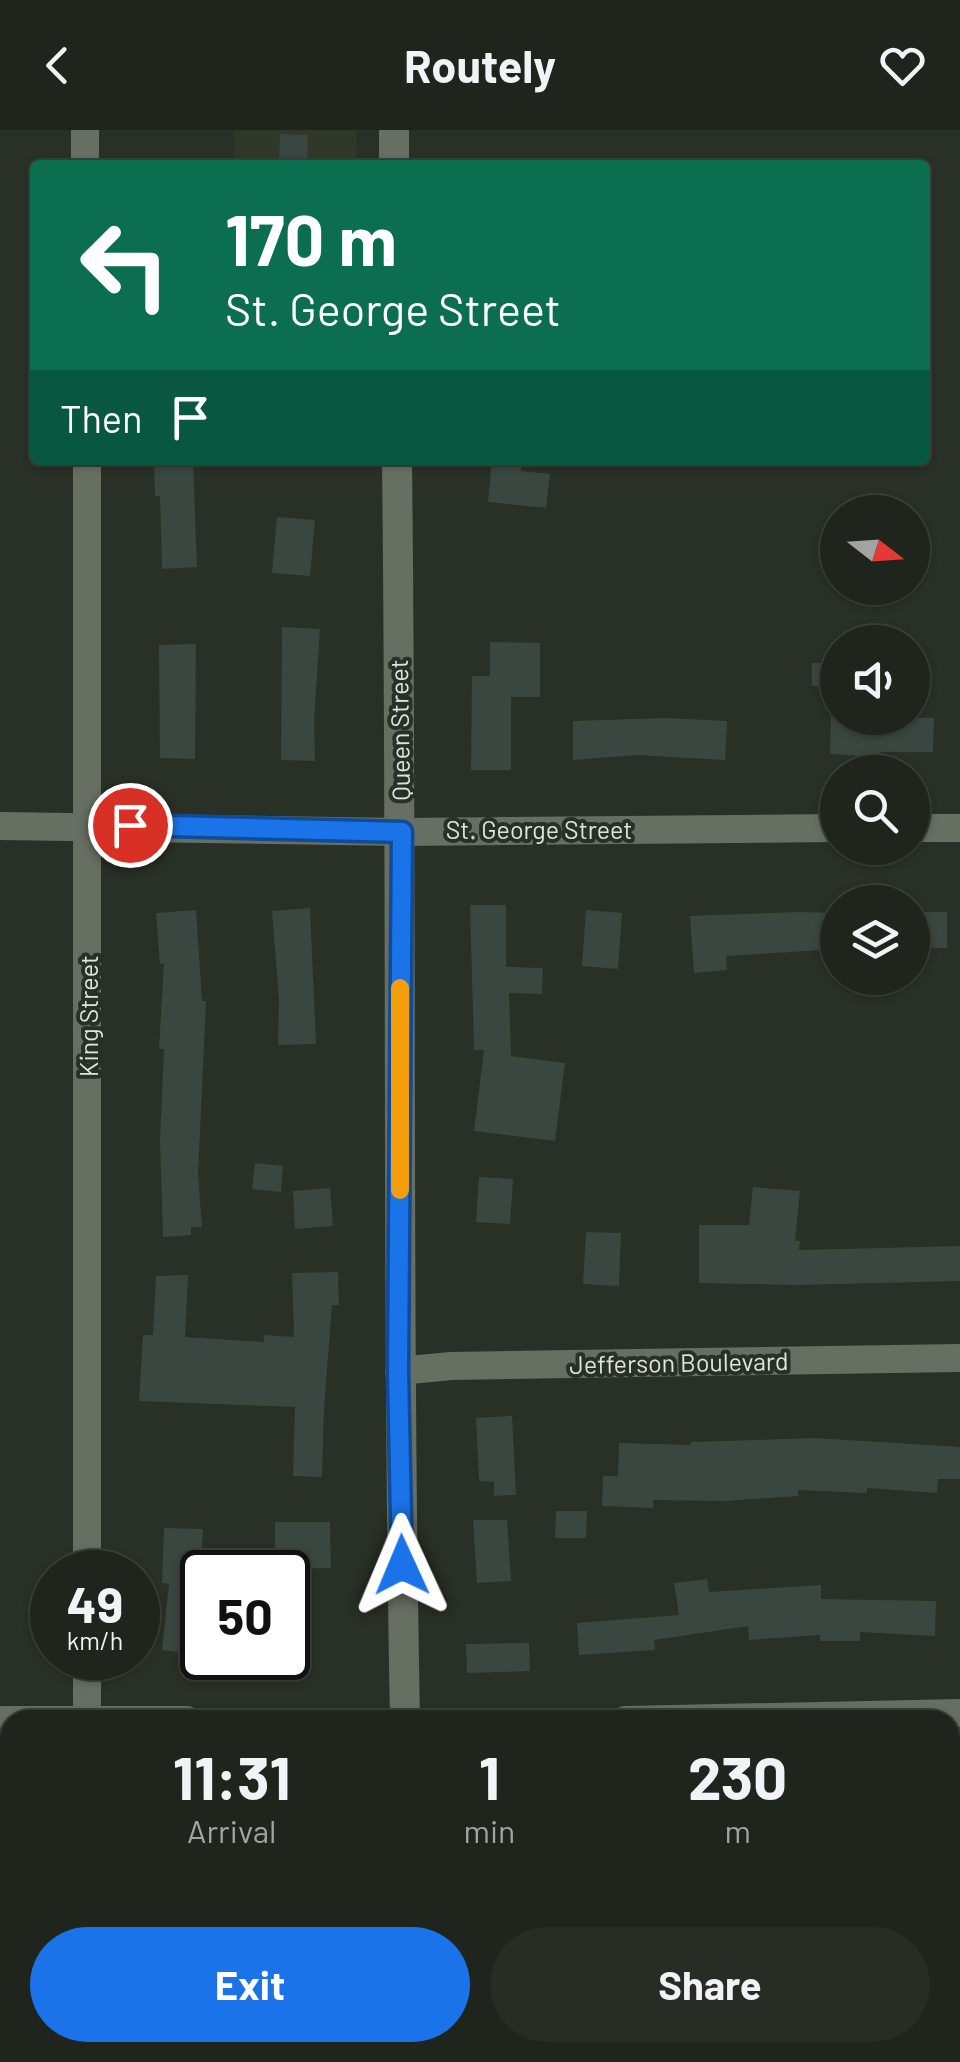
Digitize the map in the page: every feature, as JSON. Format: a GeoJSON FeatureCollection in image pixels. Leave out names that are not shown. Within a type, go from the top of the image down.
{"type":"FeatureCollection","features":[{"type":"Feature","properties":{"kind":"main road"},"geometry":{"type":"LineString","coordinates":[[394,130],[394,160]]}},
{"type":"Feature","properties":{"kind":"main road","name":"Queen Street"},"geometry":{"type":"LineString","coordinates":[[397,465],[402,832],[398,1371],[404,1710]]}},
{"type":"Feature","properties":{"kind":"street"},"geometry":{"type":"LineString","coordinates":[[85,130],[86,160]]}},
{"type":"Feature","properties":{"kind":"street","name":"King Street"},"geometry":{"type":"LineString","coordinates":[[87,465],[87,1550]]}},
{"type":"Feature","properties":{"kind":"street","name":"St. George Street"},"geometry":{"type":"LineString","coordinates":[[0,826],[402,832],[820,828]]}},
{"type":"Feature","properties":{"kind":"street"},"geometry":{"type":"LineString","coordinates":[[930,828],[960,828]]}},
{"type":"Feature","properties":{"kind":"street","name":"Jefferson Boulevard"},"geometry":{"type":"LineString","coordinates":[[398,1371],[471,1366],[960,1358]]}},
{"type":"Feature","properties":{"kind":"street"},"geometry":{"type":"LineString","coordinates":[[87,1680],[87,1710]]}},
{"type":"Feature","properties":{"kind":"shaded area"},"geometry":{"type":"Polygon","coordinates":[[[234,130],[356,130],[357,160],[234,160],[234,130]]]}},
{"type":"Feature","properties":{"kind":"building"},"geometry":{"type":"Polygon","coordinates":[[[280,134],[308,135],[307,160],[279,160],[280,134]]]}},
{"type":"Feature","properties":{"kind":"building"},"geometry":{"type":"Polygon","coordinates":[[[154,465],[193,465],[197,567],[162,569],[160,496],[155,496],[154,465]]]}},
{"type":"Feature","properties":{"kind":"building"},"geometry":{"type":"Polygon","coordinates":[[[492,465],[522,465],[521,471],[550,474],[546,508],[488,502],[492,465]]]}},
{"type":"Feature","properties":{"kind":"building"},"geometry":{"type":"Polygon","coordinates":[[[277,517],[315,520],[310,576],[272,573],[277,517]]]}},
{"type":"Feature","properties":{"kind":"building"},"geometry":{"type":"Polygon","coordinates":[[[282,627],[320,629],[315,761],[281,760],[282,627]]]}},
{"type":"Feature","properties":{"kind":"building"},"geometry":{"type":"Polygon","coordinates":[[[490,642],[540,643],[540,697],[511,697],[511,770],[471,770],[472,676],[490,676],[490,642]]]}},
{"type":"Feature","properties":{"kind":"building"},"geometry":{"type":"Polygon","coordinates":[[[196,644],[195,759],[160,758],[159,645],[196,644]]]}},
{"type":"Feature","properties":{"kind":"building"},"geometry":{"type":"Polygon","coordinates":[[[812,663],[820,663],[820,686],[812,686],[812,663]]]}},
{"type":"Feature","properties":{"kind":"building"},"geometry":{"type":"Polygon","coordinates":[[[930,718],[934,718],[933,752],[830,754],[831,735],[930,735],[930,718]]]}},
{"type":"Feature","properties":{"kind":"building"},"geometry":{"type":"Polygon","coordinates":[[[573,721],[727,721],[725,760],[637,755],[573,760],[573,721]]]}},
{"type":"Feature","properties":{"kind":"building"},"geometry":{"type":"Polygon","coordinates":[[[470,905],[506,905],[506,967],[543,968],[542,994],[509,993],[511,1056],[565,1063],[555,1141],[474,1131],[484,1050],[474,1050],[470,905]]]}},
{"type":"Feature","properties":{"kind":"building"},"geometry":{"type":"Polygon","coordinates":[[[310,908],[316,1044],[278,1045],[279,999],[272,911],[310,908]]]}},
{"type":"Feature","properties":{"kind":"building"},"geometry":{"type":"Polygon","coordinates":[[[196,910],[202,1001],[206,1001],[198,1174],[202,1227],[191,1227],[191,1235],[163,1237],[160,1140],[164,1049],[159,1049],[164,963],[160,964],[156,913],[196,910]]]}},
{"type":"Feature","properties":{"kind":"building"},"geometry":{"type":"Polygon","coordinates":[[[586,910],[622,913],[618,969],[582,966],[586,910]]]}},
{"type":"Feature","properties":{"kind":"building"},"geometry":{"type":"Polygon","coordinates":[[[930,912],[947,912],[947,948],[930,948],[930,912]]]}},
{"type":"Feature","properties":{"kind":"building"},"geometry":{"type":"Polygon","coordinates":[[[820,913],[820,950],[726,956],[727,970],[694,973],[690,916],[820,913]]]}},
{"type":"Feature","properties":{"kind":"building"},"geometry":{"type":"Polygon","coordinates":[[[255,1163],[283,1166],[281,1192],[252,1189],[255,1163]]]}},
{"type":"Feature","properties":{"kind":"building"},"geometry":{"type":"Polygon","coordinates":[[[479,1177],[513,1179],[510,1224],[476,1222],[479,1177]]]}},
{"type":"Feature","properties":{"kind":"building"},"geometry":{"type":"Polygon","coordinates":[[[753,1187],[800,1191],[795,1241],[800,1241],[799,1250],[960,1246],[960,1281],[699,1283],[699,1225],[749,1225],[753,1187]]]}},
{"type":"Feature","properties":{"kind":"building"},"geometry":{"type":"Polygon","coordinates":[[[330,1188],[333,1226],[295,1229],[293,1191],[330,1188]]]}},
{"type":"Feature","properties":{"kind":"building"},"geometry":{"type":"Polygon","coordinates":[[[586,1232],[621,1233],[619,1286],[583,1284],[586,1232]]]}},
{"type":"Feature","properties":{"kind":"building"},"geometry":{"type":"Polygon","coordinates":[[[338,1272],[339,1305],[332,1305],[322,1477],[293,1476],[295,1407],[139,1401],[143,1335],[153,1335],[156,1276],[188,1275],[185,1337],[264,1342],[264,1335],[294,1337],[292,1273],[338,1272]]]}},
{"type":"Feature","properties":{"kind":"building"},"geometry":{"type":"Polygon","coordinates":[[[512,1416],[516,1495],[494,1496],[494,1482],[479,1481],[476,1418],[512,1416]]]}},
{"type":"Feature","properties":{"kind":"building"},"geometry":{"type":"Polygon","coordinates":[[[815,1438],[960,1447],[960,1479],[938,1479],[937,1493],[867,1488],[867,1493],[798,1490],[798,1496],[726,1501],[653,1500],[653,1508],[602,1506],[603,1476],[618,1476],[619,1443],[691,1445],[815,1438]]]}},
{"type":"Feature","properties":{"kind":"building"},"geometry":{"type":"Polygon","coordinates":[[[556,1511],[587,1511],[586,1538],[555,1538],[556,1511]]]}},
{"type":"Feature","properties":{"kind":"building"},"geometry":{"type":"Polygon","coordinates":[[[473,1520],[507,1520],[511,1581],[477,1583],[473,1520]]]}},
{"type":"Feature","properties":{"kind":"building"},"geometry":{"type":"Polygon","coordinates":[[[275,1522],[330,1522],[331,1568],[310,1568],[310,1550],[275,1550],[275,1522]]]}},
{"type":"Feature","properties":{"kind":"building"},"geometry":{"type":"Polygon","coordinates":[[[164,1528],[203,1529],[202,1550],[180,1550],[180,1652],[162,1650],[169,1584],[162,1583],[164,1528]]]}},
{"type":"Feature","properties":{"kind":"building"},"geometry":{"type":"Polygon","coordinates":[[[707,1579],[709,1592],[821,1585],[821,1599],[936,1601],[935,1636],[860,1632],[860,1641],[820,1641],[820,1635],[749,1640],[748,1626],[654,1640],[655,1650],[579,1655],[577,1623],[679,1615],[674,1583],[707,1579]]]}},
{"type":"Feature","properties":{"kind":"building"},"geometry":{"type":"Polygon","coordinates":[[[529,1643],[530,1671],[467,1673],[466,1644],[529,1643]]]}},
{"type":"Feature","properties":{"kind":"slow traffic"},"geometry":{"type":"LineString","coordinates":[[400,988],[400,1190]]}},
{"type":"Feature","properties":{"kind":"route"},"geometry":{"type":"LineString","coordinates":[[130,825],[402,832],[398,1371],[402,1565]]}}]}
